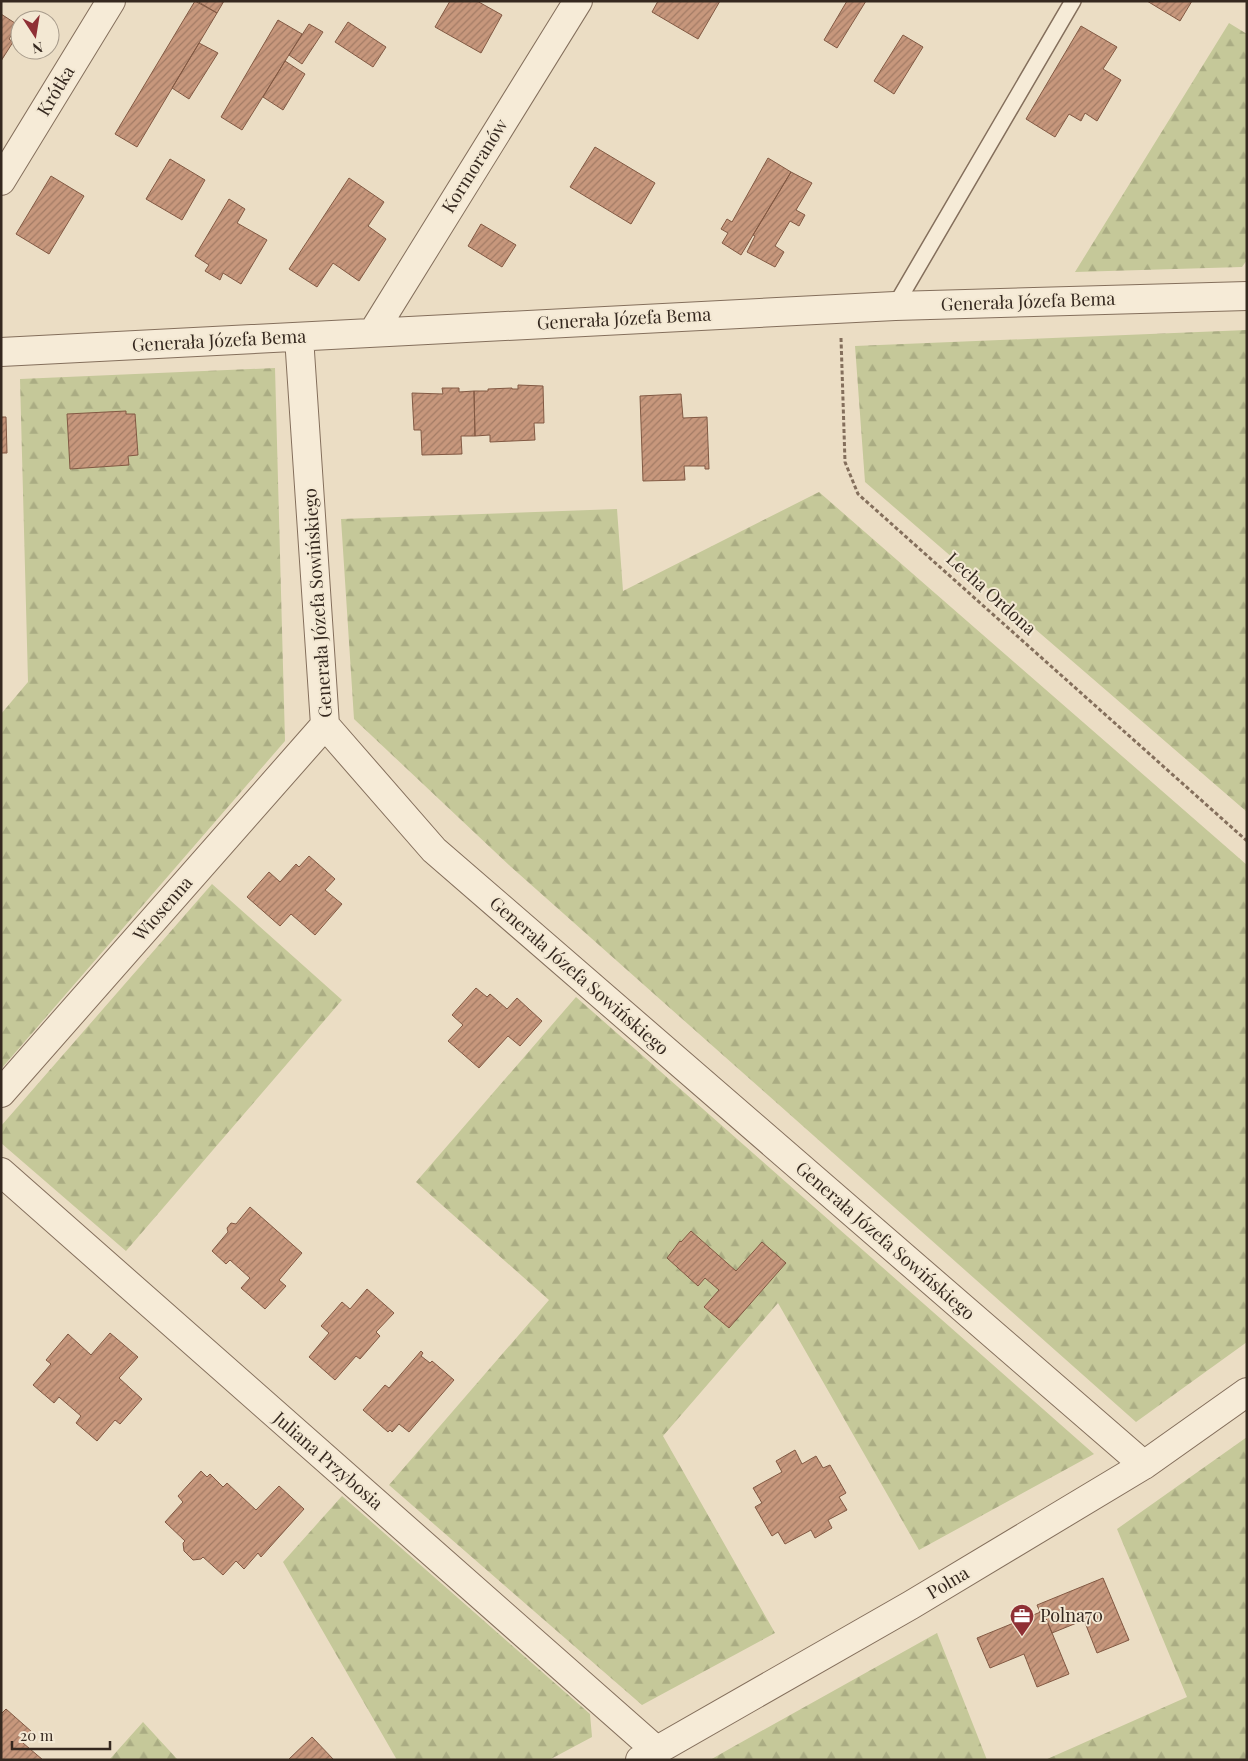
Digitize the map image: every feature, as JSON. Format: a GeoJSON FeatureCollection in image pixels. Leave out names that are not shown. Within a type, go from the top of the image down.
{"type":"FeatureCollection","features":[{"type":"Feature","properties":{"kind":"street","name":"Krótka"},"geometry":{"type":"LineString","coordinates":[[1,180],[111,1]]}},
{"type":"Feature","properties":{"kind":"street","name":"Kormoranów"},"geometry":{"type":"LineString","coordinates":[[374,332],[578,1]]}},
{"type":"Feature","properties":{"kind":"street","name":"Generała Józefa Bema"},"geometry":{"type":"LineString","coordinates":[[1,352],[895,306],[1245,292]]}},
{"type":"Feature","properties":{"kind":"street","name":"Generała Józefa Sowińskiego"},"geometry":{"type":"LineString","coordinates":[[299,337],[326,725],[434,850],[1144,1465]]}},
{"type":"Feature","properties":{"kind":"street","name":"Wiosenna"},"geometry":{"type":"LineString","coordinates":[[1,1093],[326,725]]}},
{"type":"Feature","properties":{"kind":"street","name":"Juliana Przybosia"},"geometry":{"type":"LineString","coordinates":[[1,1172],[648,1755]]}},
{"type":"Feature","properties":{"kind":"street","name":"Polna"},"geometry":{"type":"LineString","coordinates":[[648,1755],[911,1605],[1144,1465],[1247,1392]]}},
{"type":"Feature","properties":{"kind":"lane"},"geometry":{"type":"LineString","coordinates":[[895,306],[1073,1]]}},
{"type":"Feature","properties":{"kind":"path","name":"Lecha Ordona"},"geometry":{"type":"LineString","coordinates":[[840,309],[845,462],[858,494],[1247,841]]}},
{"type":"Feature","properties":{"kind":"green space"},"geometry":{"type":"Polygon","coordinates":[[[1229,23],[1247,34],[1247,260],[1242,267],[1075,272],[1229,23]]]}},
{"type":"Feature","properties":{"kind":"green space"},"geometry":{"type":"Polygon","coordinates":[[[1247,330],[1247,812],[865,482],[855,346],[1247,330]]]}},
{"type":"Feature","properties":{"kind":"green space"},"geometry":{"type":"Polygon","coordinates":[[[275,368],[285,741],[1,1069],[1,714],[28,682],[20,379],[275,368]]]}},
{"type":"Feature","properties":{"kind":"green space"},"geometry":{"type":"Polygon","coordinates":[[[819,492],[1247,865],[1247,1342],[1136,1422],[510,866],[354,719],[341,519],[617,509],[623,591],[819,492]]]}},
{"type":"Feature","properties":{"kind":"green space"},"geometry":{"type":"Polygon","coordinates":[[[212,884],[342,1000],[126,1251],[1,1143],[1,1126],[212,884]]]}},
{"type":"Feature","properties":{"kind":"green space"},"geometry":{"type":"Polygon","coordinates":[[[576,997],[1094,1454],[919,1550],[778,1303],[663,1436],[775,1633],[642,1705],[389,1485],[549,1300],[416,1182],[576,997]]]}},
{"type":"Feature","properties":{"kind":"green space"},"geometry":{"type":"Polygon","coordinates":[[[1247,1437],[1247,1760],[1045,1760],[1187,1697],[1117,1529],[1247,1437]]]}},
{"type":"Feature","properties":{"kind":"green space"},"geometry":{"type":"Polygon","coordinates":[[[342,1496],[590,1714],[592,1737],[549,1760],[397,1760],[283,1562],[342,1496]]]}},
{"type":"Feature","properties":{"kind":"green space"},"geometry":{"type":"Polygon","coordinates":[[[937,1633],[987,1760],[710,1760],[731,1748],[937,1633]]]}},
{"type":"Feature","properties":{"kind":"green space"},"geometry":{"type":"Polygon","coordinates":[[[143,1722],[178,1760],[109,1760],[143,1722]]]}},
{"type":"Feature","properties":{"kind":"building"},"geometry":{"type":"Polygon","coordinates":[[[195,1],[217,13],[137,147],[115,134],[195,1]]]}},
{"type":"Feature","properties":{"kind":"building"},"geometry":{"type":"Polygon","coordinates":[[[197,1],[224,1],[217,13],[197,1]]]}},
{"type":"Feature","properties":{"kind":"building"},"geometry":{"type":"Polygon","coordinates":[[[450,1],[477,1],[502,15],[481,53],[435,27],[450,1]]]}},
{"type":"Feature","properties":{"kind":"building"},"geometry":{"type":"Polygon","coordinates":[[[658,1],[720,1],[698,39],[652,12],[658,1]]]}},
{"type":"Feature","properties":{"kind":"building"},"geometry":{"type":"Polygon","coordinates":[[[847,1],[866,1],[837,48],[824,40],[847,1]]]}},
{"type":"Feature","properties":{"kind":"building"},"geometry":{"type":"Polygon","coordinates":[[[1147,1],[1192,1],[1180,21],[1147,1]]]}},
{"type":"Feature","properties":{"kind":"building"},"geometry":{"type":"Polygon","coordinates":[[[1,14],[10,20],[10,47],[1,61],[1,14]]]}},
{"type":"Feature","properties":{"kind":"building"},"geometry":{"type":"Polygon","coordinates":[[[278,20],[302,34],[242,130],[221,117],[278,20]]]}},
{"type":"Feature","properties":{"kind":"building"},"geometry":{"type":"Polygon","coordinates":[[[348,22],[386,47],[373,67],[335,42],[348,22]]]}},
{"type":"Feature","properties":{"kind":"building"},"geometry":{"type":"Polygon","coordinates":[[[309,24],[323,32],[302,64],[289,55],[309,24]]]}},
{"type":"Feature","properties":{"kind":"building"},"geometry":{"type":"Polygon","coordinates":[[[1081,26],[1117,47],[1103,69],[1121,80],[1097,121],[1085,113],[1081,121],[1069,114],[1055,137],[1026,119],[1081,26]]]}},
{"type":"Feature","properties":{"kind":"building"},"geometry":{"type":"Polygon","coordinates":[[[903,35],[923,47],[894,94],[874,81],[903,35]]]}},
{"type":"Feature","properties":{"kind":"building"},"geometry":{"type":"Polygon","coordinates":[[[199,43],[218,53],[189,99],[172,88],[199,43]]]}},
{"type":"Feature","properties":{"kind":"building"},"geometry":{"type":"Polygon","coordinates":[[[285,61],[305,74],[283,110],[263,97],[285,61]]]}},
{"type":"Feature","properties":{"kind":"building"},"geometry":{"type":"Polygon","coordinates":[[[595,147],[655,183],[631,224],[570,187],[595,147]]]}},
{"type":"Feature","properties":{"kind":"building"},"geometry":{"type":"Polygon","coordinates":[[[768,158],[791,172],[741,255],[722,243],[728,233],[721,229],[727,219],[732,222],[768,158]]]}},
{"type":"Feature","properties":{"kind":"building"},"geometry":{"type":"Polygon","coordinates":[[[170,159],[205,180],[182,220],[146,199],[170,159]]]}},
{"type":"Feature","properties":{"kind":"building"},"geometry":{"type":"Polygon","coordinates":[[[791,172],[812,183],[796,210],[805,215],[799,226],[790,221],[775,246],[784,252],[775,267],[747,252],[755,236],[753,235],[791,172]]]}},
{"type":"Feature","properties":{"kind":"building"},"geometry":{"type":"Polygon","coordinates":[[[51,176],[84,196],[49,254],[16,234],[51,176]]]}},
{"type":"Feature","properties":{"kind":"building"},"geometry":{"type":"Polygon","coordinates":[[[349,178],[384,202],[368,226],[386,239],[359,281],[333,263],[317,287],[289,269],[349,178]]]}},
{"type":"Feature","properties":{"kind":"building"},"geometry":{"type":"Polygon","coordinates":[[[229,199],[245,209],[237,223],[267,240],[241,284],[223,273],[220,280],[205,271],[209,265],[195,256],[229,199]]]}},
{"type":"Feature","properties":{"kind":"building"},"geometry":{"type":"Polygon","coordinates":[[[481,224],[516,245],[502,267],[468,246],[481,224]]]}},
{"type":"Feature","properties":{"kind":"building"},"geometry":{"type":"Polygon","coordinates":[[[518,385],[543,386],[544,423],[534,423],[535,440],[490,442],[490,435],[475,436],[474,391],[518,389],[518,385]]]}},
{"type":"Feature","properties":{"kind":"building"},"geometry":{"type":"Polygon","coordinates":[[[442,388],[459,388],[459,392],[474,391],[475,436],[461,436],[462,454],[422,455],[421,430],[414,430],[412,393],[443,394],[442,388]]]}},
{"type":"Feature","properties":{"kind":"building"},"geometry":{"type":"Polygon","coordinates":[[[681,394],[683,418],[707,417],[709,469],[705,469],[705,466],[684,466],[685,480],[643,481],[640,396],[681,394]]]}},
{"type":"Feature","properties":{"kind":"building"},"geometry":{"type":"Polygon","coordinates":[[[126,411],[126,414],[135,414],[138,455],[128,456],[129,465],[70,469],[67,414],[126,411]]]}},
{"type":"Feature","properties":{"kind":"building"},"geometry":{"type":"Polygon","coordinates":[[[1,417],[6,417],[7,453],[1,453],[1,417]]]}},
{"type":"Feature","properties":{"kind":"building"},"geometry":{"type":"Polygon","coordinates":[[[309,856],[335,879],[325,890],[342,904],[315,935],[291,914],[280,926],[247,897],[269,872],[280,882],[296,864],[299,867],[309,856]]]}},
{"type":"Feature","properties":{"kind":"building"},"geometry":{"type":"Polygon","coordinates":[[[476,988],[487,997],[490,994],[507,1009],[517,998],[542,1021],[520,1046],[508,1036],[479,1068],[448,1041],[463,1025],[452,1015],[476,988]]]}},
{"type":"Feature","properties":{"kind":"building"},"geometry":{"type":"Polygon","coordinates":[[[250,1207],[302,1253],[279,1280],[286,1286],[265,1309],[241,1288],[250,1278],[230,1260],[226,1264],[212,1251],[228,1232],[227,1228],[231,1223],[236,1224],[250,1207]]]}},
{"type":"Feature","properties":{"kind":"building"},"geometry":{"type":"Polygon","coordinates":[[[691,1231],[736,1271],[762,1242],[786,1263],[729,1328],[704,1307],[719,1290],[705,1278],[698,1286],[667,1258],[680,1241],[691,1231]]]}},
{"type":"Feature","properties":{"kind":"building"},"geometry":{"type":"Polygon","coordinates":[[[367,1289],[394,1313],[376,1332],[380,1336],[360,1359],[356,1356],[335,1380],[309,1357],[329,1333],[321,1326],[342,1302],[350,1309],[367,1289]]]}},
{"type":"Feature","properties":{"kind":"building"},"geometry":{"type":"Polygon","coordinates":[[[110,1333],[138,1357],[119,1378],[142,1399],[120,1424],[115,1420],[97,1441],[76,1423],[81,1416],[59,1397],[54,1403],[33,1385],[51,1364],[46,1360],[68,1334],[91,1355],[110,1333]]]}},
{"type":"Feature","properties":{"kind":"building"},"geometry":{"type":"Polygon","coordinates":[[[421,1351],[423,1353],[421,1356],[430,1363],[432,1361],[454,1380],[409,1432],[399,1424],[392,1432],[390,1430],[388,1432],[363,1410],[385,1385],[389,1388],[421,1351]]]}},
{"type":"Feature","properties":{"kind":"building"},"geometry":{"type":"Polygon","coordinates":[[[795,1450],[802,1464],[816,1456],[823,1468],[830,1465],[846,1493],[839,1497],[847,1510],[828,1520],[832,1528],[815,1538],[811,1530],[785,1544],[778,1532],[772,1536],[755,1507],[762,1503],[753,1488],[782,1472],[776,1461],[795,1450]]]}},
{"type":"Feature","properties":{"kind":"building"},"geometry":{"type":"Polygon","coordinates":[[[201,1471],[207,1477],[210,1474],[223,1487],[227,1483],[256,1510],[279,1486],[304,1509],[261,1557],[258,1553],[244,1569],[236,1561],[223,1575],[203,1557],[193,1560],[184,1551],[183,1543],[185,1541],[165,1522],[183,1502],[178,1496],[201,1471]]]}},
{"type":"Feature","properties":{"kind":"building"},"geometry":{"type":"Polygon","coordinates":[[[1103,1578],[1129,1640],[1097,1653],[1084,1620],[1052,1633],[1043,1611],[1040,1612],[1037,1605],[1103,1578]]]}},
{"type":"Feature","properties":{"kind":"building"},"geometry":{"type":"Polygon","coordinates":[[[1043,1611],[1069,1674],[1037,1687],[1024,1654],[990,1668],[977,1638],[1043,1611]]]}},
{"type":"Feature","properties":{"kind":"building"},"geometry":{"type":"Polygon","coordinates":[[[6,1709],[32,1732],[23,1743],[43,1760],[1,1760],[1,1714],[6,1709]]]}},
{"type":"Feature","properties":{"kind":"building"},"geometry":{"type":"Polygon","coordinates":[[[312,1737],[334,1760],[288,1760],[312,1737]]]}},
{"type":"Feature","properties":{"kind":"place","name":"Polna70"},"geometry":{"type":"Point","coordinates":[1022,1637]}}]}
